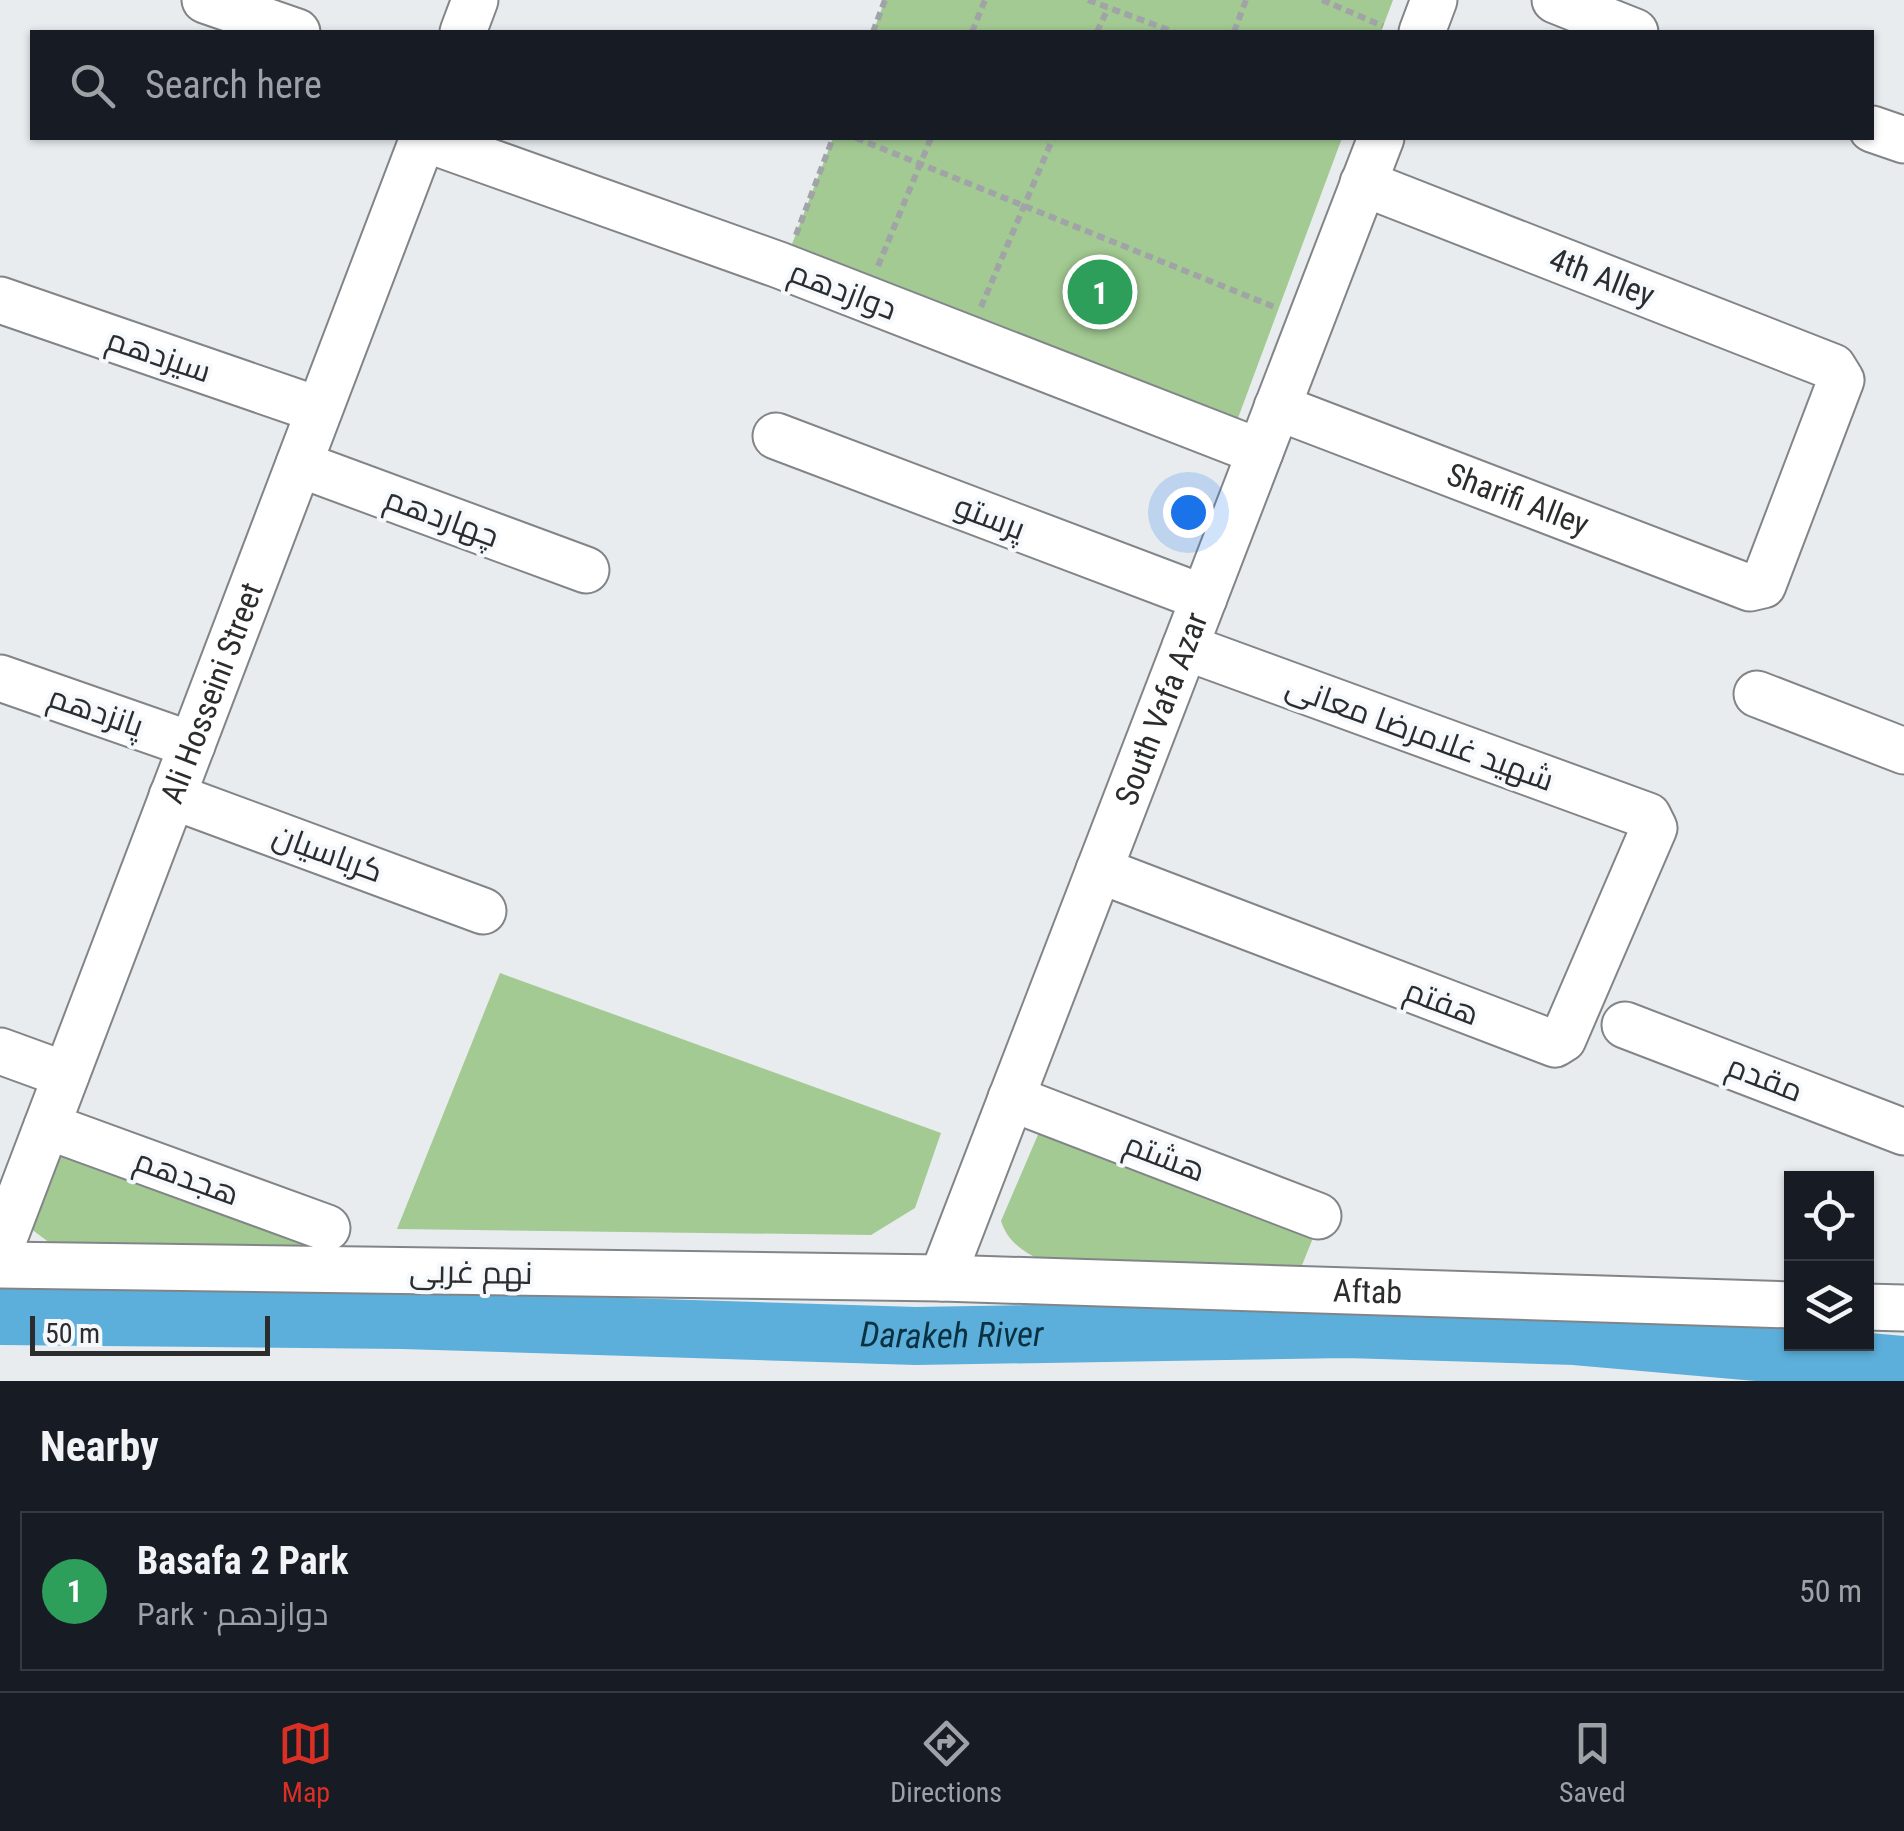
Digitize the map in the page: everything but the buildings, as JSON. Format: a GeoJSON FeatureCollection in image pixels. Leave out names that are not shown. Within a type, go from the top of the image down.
{"type":"FeatureCollection","features":[{"type":"Feature","properties":{"kind":"street"},"geometry":{"type":"LineString","coordinates":[[206,0],[292,30]]}},
{"type":"Feature","properties":{"kind":"street"},"geometry":{"type":"LineString","coordinates":[[463,30],[475,0]]}},
{"type":"Feature","properties":{"kind":"street"},"geometry":{"type":"LineString","coordinates":[[1402,29],[1434,0]]}},
{"type":"Feature","properties":{"kind":"street"},"geometry":{"type":"LineString","coordinates":[[1555,0],[1629,30]]}},
{"type":"Feature","properties":{"kind":"street"},"geometry":{"type":"LineString","coordinates":[[1874,130],[1904,140]]}},
{"type":"Feature","properties":{"kind":"street","name":"Ali Hosseini Street"},"geometry":{"type":"LineString","coordinates":[[0,1250],[422,140]]}},
{"type":"Feature","properties":{"kind":"street","name":"دوازدهم"},"geometry":{"type":"LineString","coordinates":[[429,140],[778,265],[1260,452]]}},
{"type":"Feature","properties":{"kind":"street","name":"South Vafa Azar"},"geometry":{"type":"LineString","coordinates":[[942,1278],[1380,140]]}},
{"type":"Feature","properties":{"kind":"street","name":"4th Alley"},"geometry":{"type":"LineString","coordinates":[[1364,183],[1840,373],[1841,380],[1763,585],[1756,589]]}},
{"type":"Feature","properties":{"kind":"street","name":"سیزدهم"},"geometry":{"type":"LineString","coordinates":[[0,300],[319,410]]}},
{"type":"Feature","properties":{"kind":"street","name":"Sharifi Alley"},"geometry":{"type":"LineString","coordinates":[[1277,407],[1756,589]]}},
{"type":"Feature","properties":{"kind":"street","name":"پرستو"},"geometry":{"type":"LineString","coordinates":[[776,436],[1204,598]]}},
{"type":"Feature","properties":{"kind":"street","name":"چهاردهم"},"geometry":{"type":"LineString","coordinates":[[298,464],[586,570]]}},
{"type":"Feature","properties":{"kind":"street","name":"شهید غلامرضا معانی"},"geometry":{"type":"LineString","coordinates":[[1185,648],[1648,816],[1652,821]]}},
{"type":"Feature","properties":{"kind":"street","name":"پانزدهم"},"geometry":{"type":"LineString","coordinates":[[0,678],[192,745]]}},
{"type":"Feature","properties":{"kind":"street"},"geometry":{"type":"LineString","coordinates":[[1757,694],[1904,751]]}},
{"type":"Feature","properties":{"kind":"street","name":"کرباسیان"},"geometry":{"type":"LineString","coordinates":[[172,796],[483,911]]}},
{"type":"Feature","properties":{"kind":"street","name":"هفتم"},"geometry":{"type":"LineString","coordinates":[[1099,870],[1555,1044],[1563,1039],[1571,1022],[1654,828],[1652,821]]}},
{"type":"Feature","properties":{"kind":"street","name":"مقدم"},"geometry":{"type":"LineString","coordinates":[[1625,1025],[1904,1132]]}},
{"type":"Feature","properties":{"kind":"street"},"geometry":{"type":"LineString","coordinates":[[0,1051],[66,1075]]}},
{"type":"Feature","properties":{"kind":"street","name":"هشتم"},"geometry":{"type":"LineString","coordinates":[[1011,1098],[1318,1216]]}},
{"type":"Feature","properties":{"kind":"street","name":"هجدهم"},"geometry":{"type":"LineString","coordinates":[[47,1126],[327,1228]]}},
{"type":"Feature","properties":{"kind":"street","name":"نهم غربی"},"geometry":{"type":"LineString","coordinates":[[0,1266],[942,1278]]}},
{"type":"Feature","properties":{"kind":"street","name":"Aftab"},"geometry":{"type":"LineString","coordinates":[[942,1278],[1784,1304]]}},
{"type":"Feature","properties":{"kind":"street"},"geometry":{"type":"LineString","coordinates":[[1874,1307],[1904,1308]]}},
{"type":"Feature","properties":{"kind":"path"},"geometry":{"type":"LineString","coordinates":[[874,30],[885,0]]}},
{"type":"Feature","properties":{"kind":"path"},"geometry":{"type":"LineString","coordinates":[[973,30],[985,0]]}},
{"type":"Feature","properties":{"kind":"path"},"geometry":{"type":"LineString","coordinates":[[1088,0],[1168,30]]}},
{"type":"Feature","properties":{"kind":"path"},"geometry":{"type":"LineString","coordinates":[[1235,30],[1246,0]]}},
{"type":"Feature","properties":{"kind":"path"},"geometry":{"type":"LineString","coordinates":[[1322,0],[1402,29]]}},
{"type":"Feature","properties":{"kind":"path"},"geometry":{"type":"LineString","coordinates":[[1098,30],[1108,8]]}},
{"type":"Feature","properties":{"kind":"path"},"geometry":{"type":"LineString","coordinates":[[792,244],[832,140]]}},
{"type":"Feature","properties":{"kind":"path"},"geometry":{"type":"LineString","coordinates":[[861,140],[1279,308]]}},
{"type":"Feature","properties":{"kind":"path"},"geometry":{"type":"LineString","coordinates":[[874,276],[930,140]]}},
{"type":"Feature","properties":{"kind":"path"},"geometry":{"type":"LineString","coordinates":[[977,316],[1052,140]]}},
{"type":"Feature","properties":{"kind":"path"},"geometry":{"type":"LineString","coordinates":[[1272,327],[1285,292]]}},
{"type":"Feature","properties":{"kind":"green space"},"geometry":{"type":"Polygon","coordinates":[[[885,0],[1393,0],[1382,30],[874,30],[885,0]]]}},
{"type":"Feature","properties":{"kind":"green space"},"geometry":{"type":"Polygon","coordinates":[[[832,140],[1341,140],[1238,418],[792,244],[832,140]]]}},
{"type":"Feature","properties":{"kind":"green space"},"geometry":{"type":"Polygon","coordinates":[[[500,973],[941,1133],[915,1208],[871,1235],[397,1229],[500,973]]]}},
{"type":"Feature","properties":{"kind":"green space"},"geometry":{"type":"Polygon","coordinates":[[[1040,1130],[1313,1238],[1300,1270],[1042,1261],[1012,1240],[1001,1221],[1040,1130]]]}},
{"type":"Feature","properties":{"kind":"green space"},"geometry":{"type":"Polygon","coordinates":[[[50,1148],[329,1249],[50,1243],[27,1226],[50,1148]]]}},
{"type":"Feature","properties":{"kind":"waterway","name":"Darakeh River"},"geometry":{"type":"LineString","coordinates":[[0,1316],[402,1320],[916,1336],[1347,1329],[1575,1336],[1904,1365]]}},
{"type":"Feature","properties":{"kind":"place","name":"Basafa 2 Park"},"geometry":{"type":"Point","coordinates":[1100,292]}}]}
